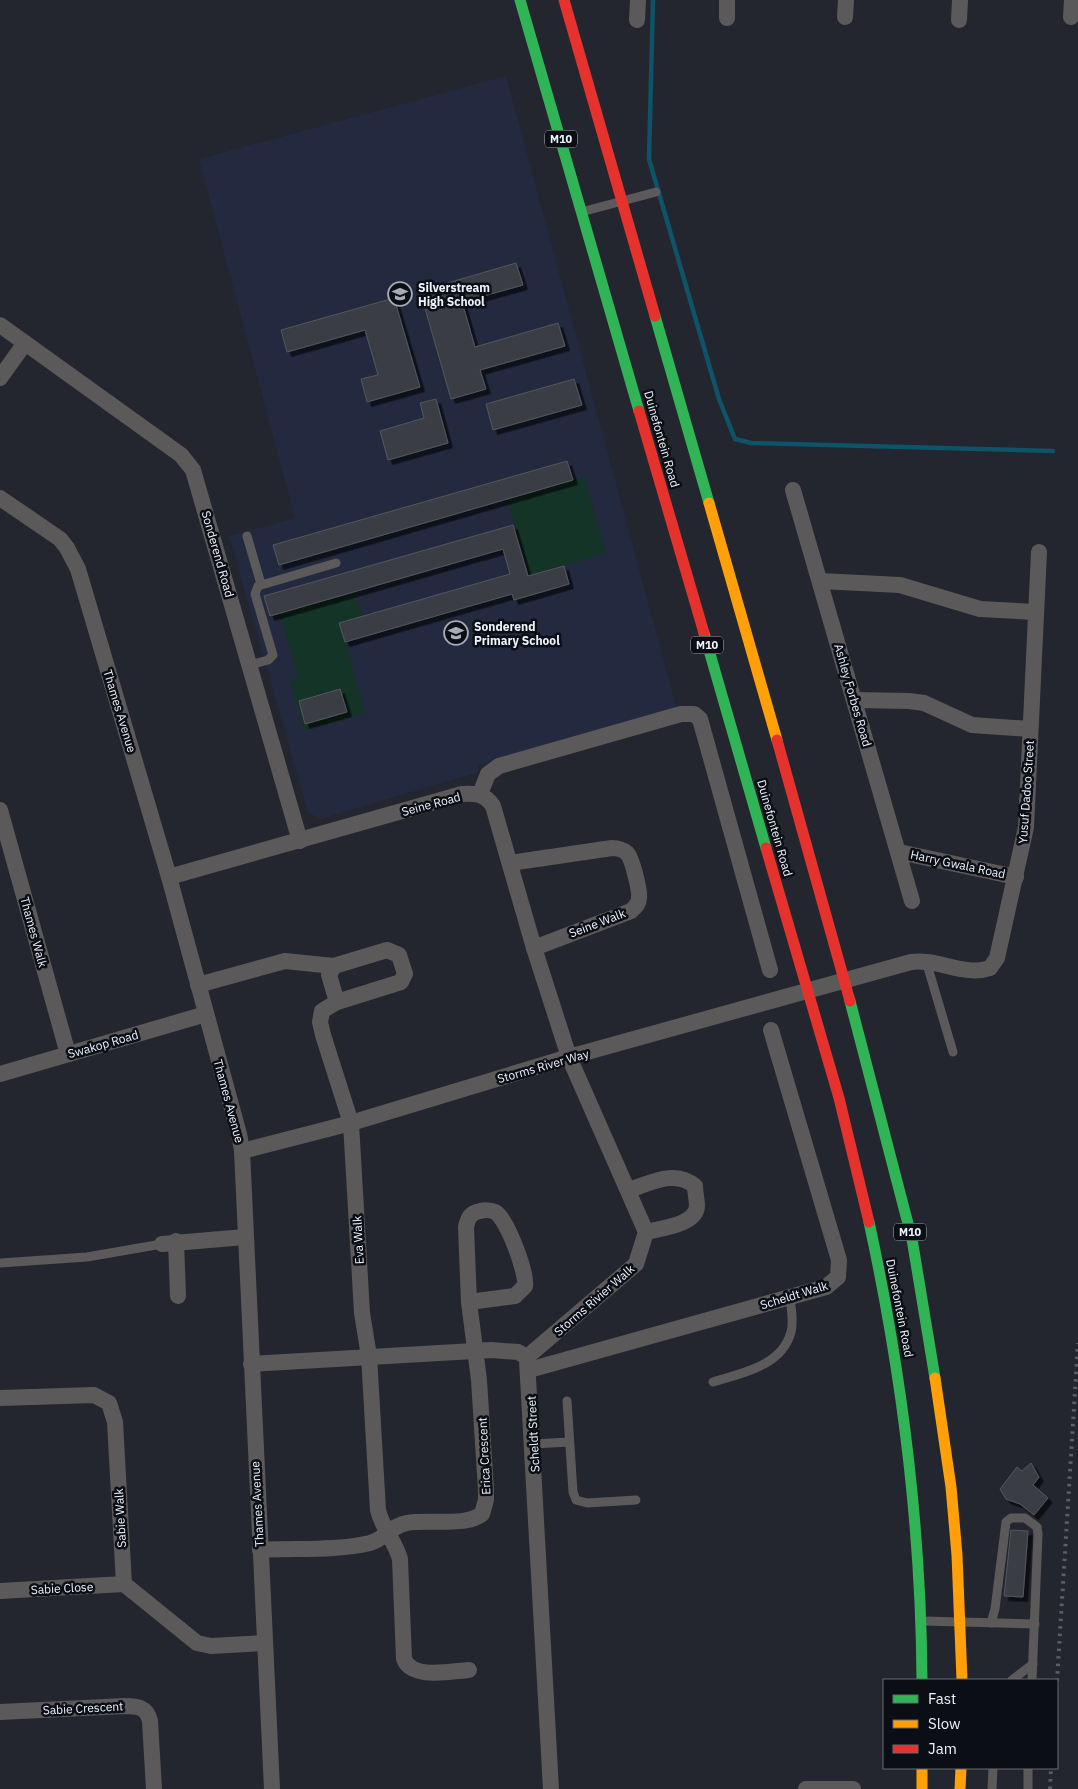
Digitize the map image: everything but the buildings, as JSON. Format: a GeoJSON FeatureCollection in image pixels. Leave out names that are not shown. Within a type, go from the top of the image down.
{"type":"FeatureCollection","features":[{"type":"Feature","properties":{"kind":"main road","name":"Duinefontein Road"},"geometry":{"type":"LineString","coordinates":[[520,0],[839,1098],[857,1172],[892,1335],[912,1483],[922,1621],[922,1679]]}},
{"type":"Feature","properties":{"kind":"main road","name":"Duinefontein Road"},"geometry":{"type":"LineString","coordinates":[[564,0],[845,981],[910,1230],[928,1326],[951,1487],[962,1679]]}},
{"type":"Feature","properties":{"kind":"main road"},"geometry":{"type":"LineString","coordinates":[[922,1769],[922,1789]]}},
{"type":"Feature","properties":{"kind":"main road"},"geometry":{"type":"LineString","coordinates":[[960,1789],[961,1769]]}},
{"type":"Feature","properties":{"kind":"street"},"geometry":{"type":"LineString","coordinates":[[637,20],[638,0]]}},
{"type":"Feature","properties":{"kind":"street"},"geometry":{"type":"LineString","coordinates":[[726,18],[728,0]]}},
{"type":"Feature","properties":{"kind":"street"},"geometry":{"type":"LineString","coordinates":[[845,17],[846,0]]}},
{"type":"Feature","properties":{"kind":"street"},"geometry":{"type":"LineString","coordinates":[[959,20],[960,0]]}},
{"type":"Feature","properties":{"kind":"street"},"geometry":{"type":"LineString","coordinates":[[1071,16],[1072,0]]}},
{"type":"Feature","properties":{"kind":"street","name":"Sonderend Road"},"geometry":{"type":"LineString","coordinates":[[0,325],[188,462],[196,479],[300,841]]}},
{"type":"Feature","properties":{"kind":"street"},"geometry":{"type":"LineString","coordinates":[[0,378],[25,343]]}},
{"type":"Feature","properties":{"kind":"street","name":"Ashley Forbes Road"},"geometry":{"type":"LineString","coordinates":[[793,490],[912,901]]}},
{"type":"Feature","properties":{"kind":"street","name":"Thames Avenue"},"geometry":{"type":"LineString","coordinates":[[0,498],[60,540],[73,558],[170,876],[198,985],[235,1115],[242,1151],[272,1789]]}},
{"type":"Feature","properties":{"kind":"street","name":"Yusuf Dadoo Street"},"geometry":{"type":"LineString","coordinates":[[845,981],[911,962],[926,961],[975,970],[990,968],[997,958],[1026,827],[1039,552]]}},
{"type":"Feature","properties":{"kind":"street"},"geometry":{"type":"LineString","coordinates":[[820,581],[900,585],[980,609],[1036,612]]}},
{"type":"Feature","properties":{"kind":"street"},"geometry":{"type":"LineString","coordinates":[[854,700],[924,703],[972,725],[1030,729]]}},
{"type":"Feature","properties":{"kind":"street"},"geometry":{"type":"LineString","coordinates":[[629,1190],[666,1178],[680,1177],[695,1186],[697,1207],[694,1214],[688,1220],[646,1232],[570,1058],[534,948],[493,806],[489,799],[480,794],[488,774],[499,766],[681,714],[694,714],[700,719],[770,970]]}},
{"type":"Feature","properties":{"kind":"street","name":"Seine Road"},"geometry":{"type":"LineString","coordinates":[[170,876],[462,794],[480,794]]}},
{"type":"Feature","properties":{"kind":"street","name":"Thames Walk"},"geometry":{"type":"LineString","coordinates":[[0,810],[68,1054]]}},
{"type":"Feature","properties":{"kind":"street","name":"Seine Walk"},"geometry":{"type":"LineString","coordinates":[[510,863],[612,848],[620,848],[630,857],[638,891],[639,899],[637,906],[631,911],[534,948]]}},
{"type":"Feature","properties":{"kind":"street","name":"Harry Gwala Road"},"geometry":{"type":"LineString","coordinates":[[899,852],[1016,877]]}},
{"type":"Feature","properties":{"kind":"street"},"geometry":{"type":"LineString","coordinates":[[198,985],[285,961],[334,966],[387,950],[399,955],[405,974],[401,982],[337,1002],[322,1012],[320,1022],[330,1060],[351,1123]]}},
{"type":"Feature","properties":{"kind":"street"},"geometry":{"type":"LineString","coordinates":[[334,966],[329,975],[337,1002]]}},
{"type":"Feature","properties":{"kind":"street","name":"Storms River Way"},"geometry":{"type":"LineString","coordinates":[[242,1151],[351,1123],[570,1058],[845,981]]}},
{"type":"Feature","properties":{"kind":"street","name":"Swakop Road"},"geometry":{"type":"LineString","coordinates":[[0,1074],[206,1014]]}},
{"type":"Feature","properties":{"kind":"street","name":"Scheldt Walk"},"geometry":{"type":"LineString","coordinates":[[528,1364],[790,1297],[834,1283],[838,1277],[840,1266],[771,1030]]}},
{"type":"Feature","properties":{"kind":"street","name":"Eva Walk"},"geometry":{"type":"LineString","coordinates":[[351,1123],[362,1313],[369,1356]]}},
{"type":"Feature","properties":{"kind":"street"},"geometry":{"type":"LineString","coordinates":[[469,1302],[515,1296],[525,1286],[524,1271],[507,1229],[501,1218],[495,1212],[489,1210],[473,1213],[468,1217],[466,1227],[469,1302],[476,1351]]}},
{"type":"Feature","properties":{"kind":"street","name":"Storms Rivier Walk"},"geometry":{"type":"LineString","coordinates":[[528,1364],[636,1264],[646,1232]]}},
{"type":"Feature","properties":{"kind":"street"},"geometry":{"type":"LineString","coordinates":[[178,1296],[169,1243],[246,1237]]}},
{"type":"Feature","properties":{"kind":"street"},"geometry":{"type":"LineString","coordinates":[[251,1364],[505,1350],[528,1364]]}},
{"type":"Feature","properties":{"kind":"street","name":"Erica Crescent"},"geometry":{"type":"LineString","coordinates":[[387,1533],[396,1526],[407,1523],[470,1520],[477,1518],[484,1509],[486,1490],[476,1351]]}},
{"type":"Feature","properties":{"kind":"street"},"geometry":{"type":"LineString","coordinates":[[369,1356],[378,1510],[400,1559],[406,1664],[415,1671],[469,1670]]}},
{"type":"Feature","properties":{"kind":"street","name":"Scheldt Street"},"geometry":{"type":"LineString","coordinates":[[528,1364],[551,1789]]}},
{"type":"Feature","properties":{"kind":"street","name":"Sabie Walk"},"geometry":{"type":"LineString","coordinates":[[0,1398],[94,1395],[109,1403],[115,1422],[124,1584]]}},
{"type":"Feature","properties":{"kind":"street"},"geometry":{"type":"LineString","coordinates":[[260,1550],[358,1545],[380,1539],[387,1533]]}},
{"type":"Feature","properties":{"kind":"street"},"geometry":{"type":"LineString","coordinates":[[124,1584],[197,1643],[211,1646],[264,1643]]}},
{"type":"Feature","properties":{"kind":"street","name":"Sabie Close"},"geometry":{"type":"LineString","coordinates":[[0,1591],[124,1584]]}},
{"type":"Feature","properties":{"kind":"street","name":"Sabie Crescent"},"geometry":{"type":"LineString","coordinates":[[0,1712],[125,1706],[143,1709],[148,1713],[150,1721],[154,1789]]}},
{"type":"Feature","properties":{"kind":"street"},"geometry":{"type":"LineString","coordinates":[[806,1789],[853,1789]]}},
{"type":"Feature","properties":{"kind":"lane"},"geometry":{"type":"LineString","coordinates":[[582,212],[656,192]]}},
{"type":"Feature","properties":{"kind":"lane"},"geometry":{"type":"LineString","coordinates":[[247,536],[261,584]]}},
{"type":"Feature","properties":{"kind":"lane"},"geometry":{"type":"LineString","coordinates":[[250,665],[268,660],[272,655],[255,594],[256,588],[261,584],[336,563]]}},
{"type":"Feature","properties":{"kind":"lane"},"geometry":{"type":"LineString","coordinates":[[926,961],[953,1052]]}},
{"type":"Feature","properties":{"kind":"lane"},"geometry":{"type":"LineString","coordinates":[[0,1262],[86,1257],[169,1243]]}},
{"type":"Feature","properties":{"kind":"lane"},"geometry":{"type":"LineString","coordinates":[[713,1382],[758,1368],[777,1357],[786,1345],[792,1331],[790,1297]]}},
{"type":"Feature","properties":{"kind":"lane"},"geometry":{"type":"LineString","coordinates":[[567,1401],[573,1492],[576,1500],[587,1503],[636,1500]]}},
{"type":"Feature","properties":{"kind":"lane"},"geometry":{"type":"LineString","coordinates":[[533,1444],[569,1442]]}},
{"type":"Feature","properties":{"kind":"lane"},"geometry":{"type":"LineString","coordinates":[[991,1623],[995,1609],[1006,1522],[1017,1517],[1032,1521],[1037,1526],[1032,1679]]}},
{"type":"Feature","properties":{"kind":"lane"},"geometry":{"type":"LineString","coordinates":[[922,1621],[1035,1624]]}},
{"type":"Feature","properties":{"kind":"lane"},"geometry":{"type":"LineString","coordinates":[[1013,1679],[1033,1664]]}},
{"type":"Feature","properties":{"kind":"lane"},"geometry":{"type":"LineString","coordinates":[[992,1789],[993,1769]]}},
{"type":"Feature","properties":{"kind":"lane"},"geometry":{"type":"LineString","coordinates":[[1028,1769],[1028,1789]]}},
{"type":"Feature","properties":{"kind":"shaded area"},"geometry":{"type":"Polygon","coordinates":[[[506,76],[677,710],[478,765],[479,772],[320,819],[308,812],[229,536],[295,518],[199,159],[506,76]]]}},
{"type":"Feature","properties":{"kind":"green space"},"geometry":{"type":"Polygon","coordinates":[[[584,477],[606,553],[529,575],[507,499],[584,477]]]}},
{"type":"Feature","properties":{"kind":"green space"},"geometry":{"type":"Polygon","coordinates":[[[355,591],[362,616],[340,623],[365,713],[304,731],[290,681],[298,678],[280,613],[355,591]],[[340,689],[299,701],[305,723],[340,689]]]}},
{"type":"Feature","properties":{"kind":"waterway"},"geometry":{"type":"LineString","coordinates":[[653,0],[649,159],[719,399],[735,439],[751,443],[1053,451]]}},
{"type":"Feature","properties":{"kind":"railway"},"geometry":{"type":"LineString","coordinates":[[1057,1679],[1078,1343]]}},
{"type":"Feature","properties":{"kind":"railway"},"geometry":{"type":"LineString","coordinates":[[1050,1789],[1051,1769]]}},
{"type":"Feature","properties":{"kind":"traffic: fast"},"geometry":{"type":"LineString","coordinates":[[520,0],[639,411]]}},
{"type":"Feature","properties":{"kind":"traffic: fast"},"geometry":{"type":"LineString","coordinates":[[655,316],[709,503]]}},
{"type":"Feature","properties":{"kind":"traffic: fast"},"geometry":{"type":"LineString","coordinates":[[704,633],[766,848]]}},
{"type":"Feature","properties":{"kind":"traffic: fast"},"geometry":{"type":"LineString","coordinates":[[850,1001],[912,1239],[935,1378]]}},
{"type":"Feature","properties":{"kind":"traffic: fast"},"geometry":{"type":"LineString","coordinates":[[869,1222],[891,1336],[908,1450],[918,1564],[922,1679]]}},
{"type":"Feature","properties":{"kind":"traffic: slow"},"geometry":{"type":"LineString","coordinates":[[709,503],[777,740]]}},
{"type":"Feature","properties":{"kind":"traffic: slow"},"geometry":{"type":"LineString","coordinates":[[935,1378],[951,1487],[957,1555],[962,1679]]}},
{"type":"Feature","properties":{"kind":"traffic: slow"},"geometry":{"type":"LineString","coordinates":[[922,1769],[922,1789]]}},
{"type":"Feature","properties":{"kind":"traffic: slow"},"geometry":{"type":"LineString","coordinates":[[960,1789],[961,1769]]}},
{"type":"Feature","properties":{"kind":"traffic: jam"},"geometry":{"type":"LineString","coordinates":[[564,0],[655,316]]}},
{"type":"Feature","properties":{"kind":"traffic: jam"},"geometry":{"type":"LineString","coordinates":[[639,411],[704,633]]}},
{"type":"Feature","properties":{"kind":"traffic: jam"},"geometry":{"type":"LineString","coordinates":[[777,740],[850,1001]]}},
{"type":"Feature","properties":{"kind":"traffic: jam"},"geometry":{"type":"LineString","coordinates":[[766,848],[839,1098],[869,1222]]}},
{"type":"Feature","properties":{"kind":"place","name":"Silverstream High School"},"geometry":{"type":"Point","coordinates":[400,294]}},
{"type":"Feature","properties":{"kind":"place","name":"Sonderend Primary School"},"geometry":{"type":"Point","coordinates":[456,633]}}]}
